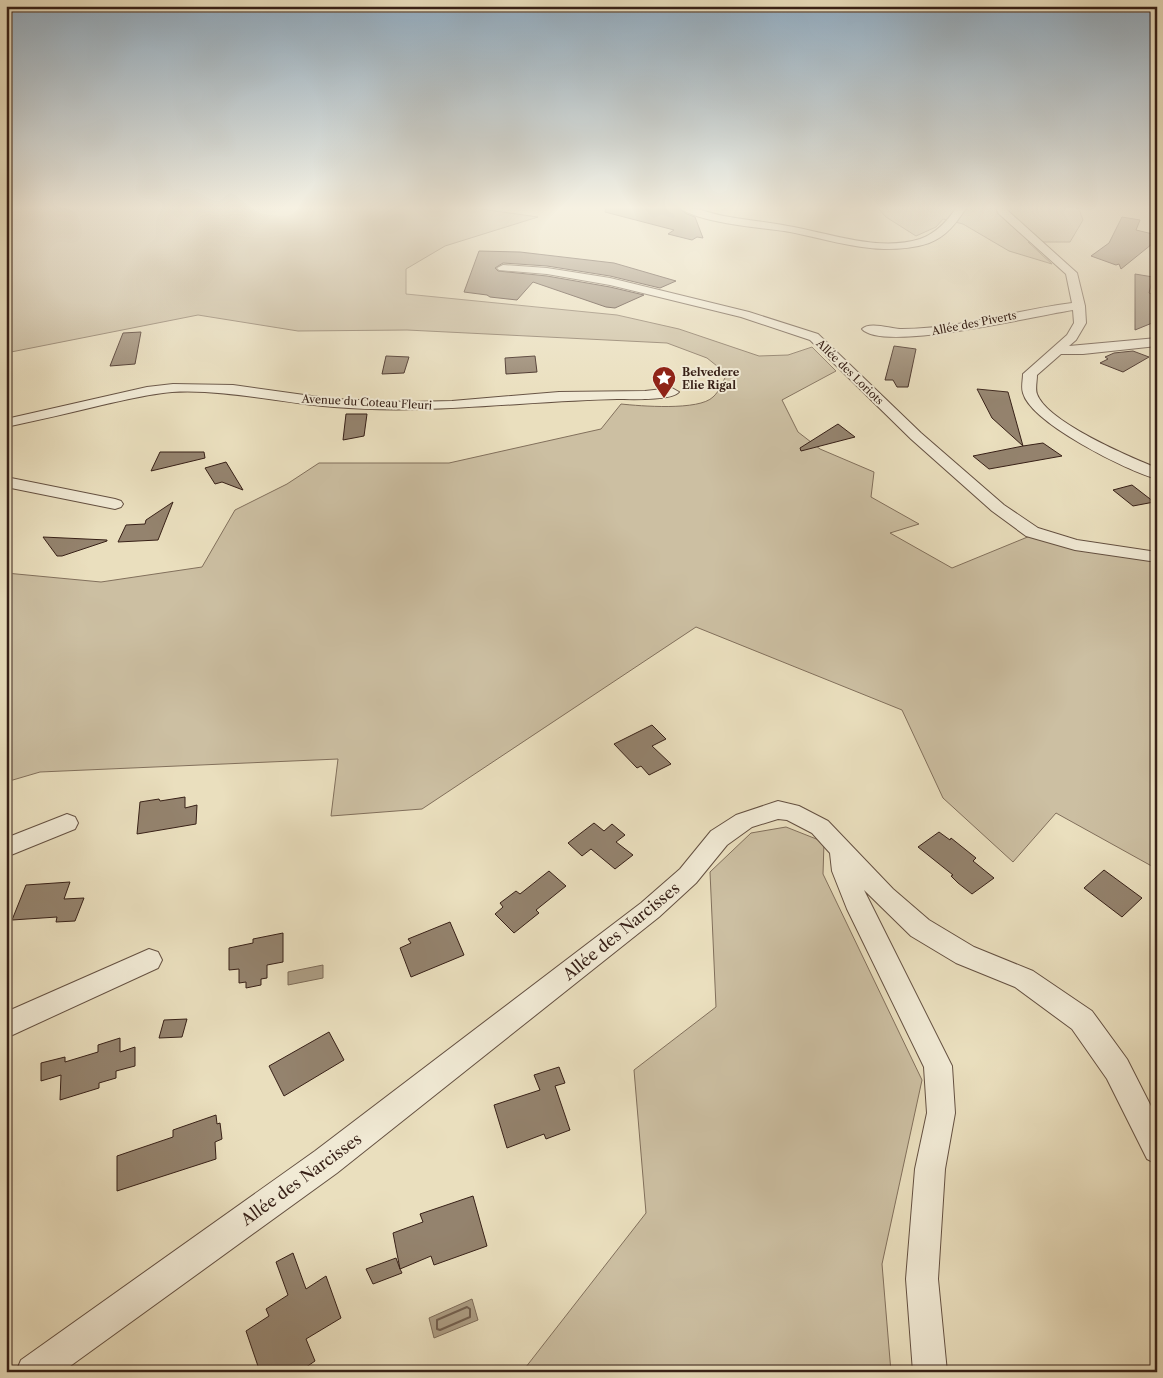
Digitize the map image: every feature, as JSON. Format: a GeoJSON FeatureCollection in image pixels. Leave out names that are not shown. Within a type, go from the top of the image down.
{"type":"FeatureCollection","features":[{"type":"Feature","properties":{"kind":"street","name":"Allée des Loriots"},"geometry":{"type":"LineString","coordinates":[[552,271],[582,275],[792,328],[814,337],[916,436],[998,508],[1032,532],[1075,544],[1157,557]]}},
{"type":"Feature","properties":{"kind":"street"},"geometry":{"type":"LineString","coordinates":[[1070,271],[1079,306],[1080,323],[1072,336],[1030,374],[1030,394],[1040,407],[1064,428],[1117,457],[1157,474]]}},
{"type":"Feature","properties":{"kind":"street","name":"Allée des Piverts"},"geometry":{"type":"LineString","coordinates":[[868,328],[881,332],[929,332],[1039,310],[1079,306]]}},
{"type":"Feature","properties":{"kind":"street"},"geometry":{"type":"LineString","coordinates":[[1058,350],[1083,350],[1157,342]]}},
{"type":"Feature","properties":{"kind":"street","name":"Avenue du Coteau Fleuri"},"geometry":{"type":"LineString","coordinates":[[6,423],[173,388],[233,390],[332,402],[410,406],[452,406],[559,396],[645,395],[672,392]]}},
{"type":"Feature","properties":{"kind":"street"},"geometry":{"type":"LineString","coordinates":[[6,482],[115,504]]}},
{"type":"Feature","properties":{"kind":"street","name":"Allée des Narcisses"},"geometry":{"type":"LineString","coordinates":[[33,1372],[326,1162],[650,910],[688,876],[719,838],[744,821],[778,810],[791,812],[820,827],[884,896],[920,928],[965,955],[1024,979],[1082,1020],[1116,1069],[1157,1149]]}},
{"type":"Feature","properties":{"kind":"street"},"geometry":{"type":"LineString","coordinates":[[6,848],[67,823]]}},
{"type":"Feature","properties":{"kind":"street"},"geometry":{"type":"LineString","coordinates":[[841,849],[844,871],[859,909],[888,962],[938,1066],[941,1113],[930,1169],[922,1279],[930,1372]]}},
{"type":"Feature","properties":{"kind":"street"},"geometry":{"type":"LineString","coordinates":[[6,1025],[148,960]]}},
{"type":"Feature","properties":{"kind":"shaded area"},"geometry":{"type":"Polygon","coordinates":[[[6,271],[406,271],[406,294],[617,315],[679,329],[759,356],[788,355],[812,347],[836,371],[782,400],[798,432],[820,449],[874,472],[871,497],[919,524],[890,533],[952,568],[1030,536],[1157,558],[1157,869],[1056,813],[1013,862],[943,798],[902,710],[696,627],[422,809],[331,816],[338,759],[40,772],[6,782],[6,573],[101,582],[202,567],[235,510],[287,484],[319,463],[449,463],[601,429],[621,404],[683,406],[706,401],[715,395],[727,374],[707,358],[667,343],[407,330],[298,331],[198,315],[6,353],[6,271]]]}},
{"type":"Feature","properties":{"kind":"shaded area"},"geometry":{"type":"Polygon","coordinates":[[[786,827],[824,842],[823,874],[922,1080],[882,1264],[891,1372],[522,1372],[646,1213],[634,1070],[716,1007],[710,872],[751,833],[786,827]]]}},
{"type":"Feature","properties":{"kind":"water"},"geometry":{"type":"Polygon","coordinates":[[[323,965],[323,978],[288,985],[288,972],[323,965]]]}},
{"type":"Feature","properties":{"kind":"water"},"geometry":{"type":"Polygon","coordinates":[[[472,1299],[478,1320],[434,1338],[429,1318],[472,1299]]]}},
{"type":"Feature","properties":{"kind":"building"},"geometry":{"type":"Polygon","coordinates":[[[472,271],[501,271],[547,276],[644,295],[615,308],[606,307],[533,282],[517,300],[464,292],[472,271]]]}},
{"type":"Feature","properties":{"kind":"building"},"geometry":{"type":"Polygon","coordinates":[[[580,271],[643,271],[676,281],[660,288],[580,271]]]}},
{"type":"Feature","properties":{"kind":"building"},"geometry":{"type":"Polygon","coordinates":[[[1135,274],[1153,277],[1149,293],[1157,298],[1157,321],[1135,330],[1135,274]]]}},
{"type":"Feature","properties":{"kind":"building"},"geometry":{"type":"Polygon","coordinates":[[[141,332],[135,364],[110,366],[123,333],[141,332]]]}},
{"type":"Feature","properties":{"kind":"building"},"geometry":{"type":"Polygon","coordinates":[[[894,346],[916,349],[908,387],[897,387],[893,380],[885,380],[894,346]]]}},
{"type":"Feature","properties":{"kind":"building"},"geometry":{"type":"Polygon","coordinates":[[[1133,351],[1149,357],[1123,372],[1100,363],[1108,359],[1105,357],[1114,353],[1133,351]]]}},
{"type":"Feature","properties":{"kind":"building"},"geometry":{"type":"Polygon","coordinates":[[[386,356],[409,357],[404,373],[382,374],[386,356]]]}},
{"type":"Feature","properties":{"kind":"building"},"geometry":{"type":"Polygon","coordinates":[[[535,356],[537,372],[506,374],[505,358],[535,356]]]}},
{"type":"Feature","properties":{"kind":"building"},"geometry":{"type":"Polygon","coordinates":[[[977,389],[1008,392],[1023,446],[992,418],[977,389]]]}},
{"type":"Feature","properties":{"kind":"building"},"geometry":{"type":"Polygon","coordinates":[[[346,414],[367,414],[364,436],[343,440],[346,414]]]}},
{"type":"Feature","properties":{"kind":"building"},"geometry":{"type":"Polygon","coordinates":[[[838,424],[855,437],[801,451],[800,448],[838,424]]]}},
{"type":"Feature","properties":{"kind":"building"},"geometry":{"type":"Polygon","coordinates":[[[1043,443],[1062,456],[989,469],[973,456],[1043,443]]]}},
{"type":"Feature","properties":{"kind":"building"},"geometry":{"type":"Polygon","coordinates":[[[160,452],[204,452],[205,458],[151,471],[160,452]]]}},
{"type":"Feature","properties":{"kind":"building"},"geometry":{"type":"Polygon","coordinates":[[[226,462],[243,490],[222,482],[215,484],[205,468],[226,462]]]}},
{"type":"Feature","properties":{"kind":"building"},"geometry":{"type":"Polygon","coordinates":[[[1132,485],[1154,502],[1133,506],[1113,490],[1132,485]]]}},
{"type":"Feature","properties":{"kind":"building"},"geometry":{"type":"Polygon","coordinates":[[[173,502],[158,540],[118,542],[126,525],[145,524],[146,520],[173,502]]]}},
{"type":"Feature","properties":{"kind":"building"},"geometry":{"type":"Polygon","coordinates":[[[43,537],[107,540],[107,541],[57,556],[43,537]]]}},
{"type":"Feature","properties":{"kind":"building"},"geometry":{"type":"Polygon","coordinates":[[[652,725],[666,739],[652,746],[671,764],[649,775],[641,766],[637,768],[614,744],[652,725]]]}},
{"type":"Feature","properties":{"kind":"building"},"geometry":{"type":"Polygon","coordinates":[[[185,797],[185,808],[197,805],[196,824],[137,834],[140,802],[185,797]]]}},
{"type":"Feature","properties":{"kind":"building"},"geometry":{"type":"Polygon","coordinates":[[[594,823],[604,831],[612,824],[625,835],[616,842],[633,855],[615,869],[591,849],[582,856],[568,843],[594,823]]]}},
{"type":"Feature","properties":{"kind":"building"},"geometry":{"type":"Polygon","coordinates":[[[939,832],[950,840],[951,838],[976,858],[973,861],[994,878],[972,894],[958,883],[951,876],[953,875],[918,847],[939,832]]]}},
{"type":"Feature","properties":{"kind":"building"},"geometry":{"type":"Polygon","coordinates":[[[1104,870],[1142,898],[1122,917],[1084,888],[1104,870]]]}},
{"type":"Feature","properties":{"kind":"building"},"geometry":{"type":"Polygon","coordinates":[[[549,871],[566,886],[536,910],[539,913],[514,933],[495,914],[503,907],[500,903],[516,891],[520,894],[549,871]]]}},
{"type":"Feature","properties":{"kind":"building"},"geometry":{"type":"Polygon","coordinates":[[[70,882],[64,899],[84,898],[75,921],[56,922],[57,917],[12,920],[26,885],[70,882]]]}},
{"type":"Feature","properties":{"kind":"building"},"geometry":{"type":"Polygon","coordinates":[[[450,922],[464,955],[411,977],[400,948],[411,943],[408,939],[450,922]]]}},
{"type":"Feature","properties":{"kind":"building"},"geometry":{"type":"Polygon","coordinates":[[[283,933],[283,962],[267,965],[267,978],[261,979],[261,985],[246,988],[246,982],[239,983],[239,969],[229,970],[229,948],[253,943],[253,939],[283,933]]]}},
{"type":"Feature","properties":{"kind":"building"},"geometry":{"type":"Polygon","coordinates":[[[187,1019],[182,1037],[159,1038],[164,1020],[187,1019]]]}},
{"type":"Feature","properties":{"kind":"building"},"geometry":{"type":"Polygon","coordinates":[[[329,1032],[344,1060],[284,1096],[269,1066],[329,1032]]]}},
{"type":"Feature","properties":{"kind":"building"},"geometry":{"type":"Polygon","coordinates":[[[120,1038],[120,1052],[135,1047],[135,1066],[116,1071],[116,1078],[99,1083],[99,1088],[60,1100],[61,1075],[41,1081],[41,1063],[65,1057],[65,1062],[98,1052],[98,1045],[120,1038]]]}},
{"type":"Feature","properties":{"kind":"building"},"geometry":{"type":"Polygon","coordinates":[[[559,1067],[565,1083],[555,1086],[570,1130],[546,1139],[544,1134],[507,1148],[494,1105],[540,1090],[534,1075],[559,1067]]]}},
{"type":"Feature","properties":{"kind":"building"},"geometry":{"type":"Polygon","coordinates":[[[216,1115],[217,1124],[220,1123],[222,1139],[215,1142],[216,1159],[117,1191],[117,1156],[173,1137],[173,1130],[216,1115]]]}},
{"type":"Feature","properties":{"kind":"building"},"geometry":{"type":"Polygon","coordinates":[[[473,1196],[487,1246],[434,1265],[431,1256],[400,1269],[393,1233],[423,1222],[420,1214],[473,1196]]]}},
{"type":"Feature","properties":{"kind":"building"},"geometry":{"type":"Polygon","coordinates":[[[293,1253],[306,1289],[326,1276],[341,1318],[306,1339],[315,1361],[299,1372],[260,1372],[246,1331],[269,1316],[266,1309],[288,1295],[276,1262],[293,1253]]]}},
{"type":"Feature","properties":{"kind":"building"},"geometry":{"type":"Polygon","coordinates":[[[396,1258],[402,1273],[373,1284],[366,1269],[396,1258]]]}},
{"type":"Feature","properties":{"kind":"place","name":"Belvedere Elie Rigal"},"geometry":{"type":"Point","coordinates":[664,399]}}]}
